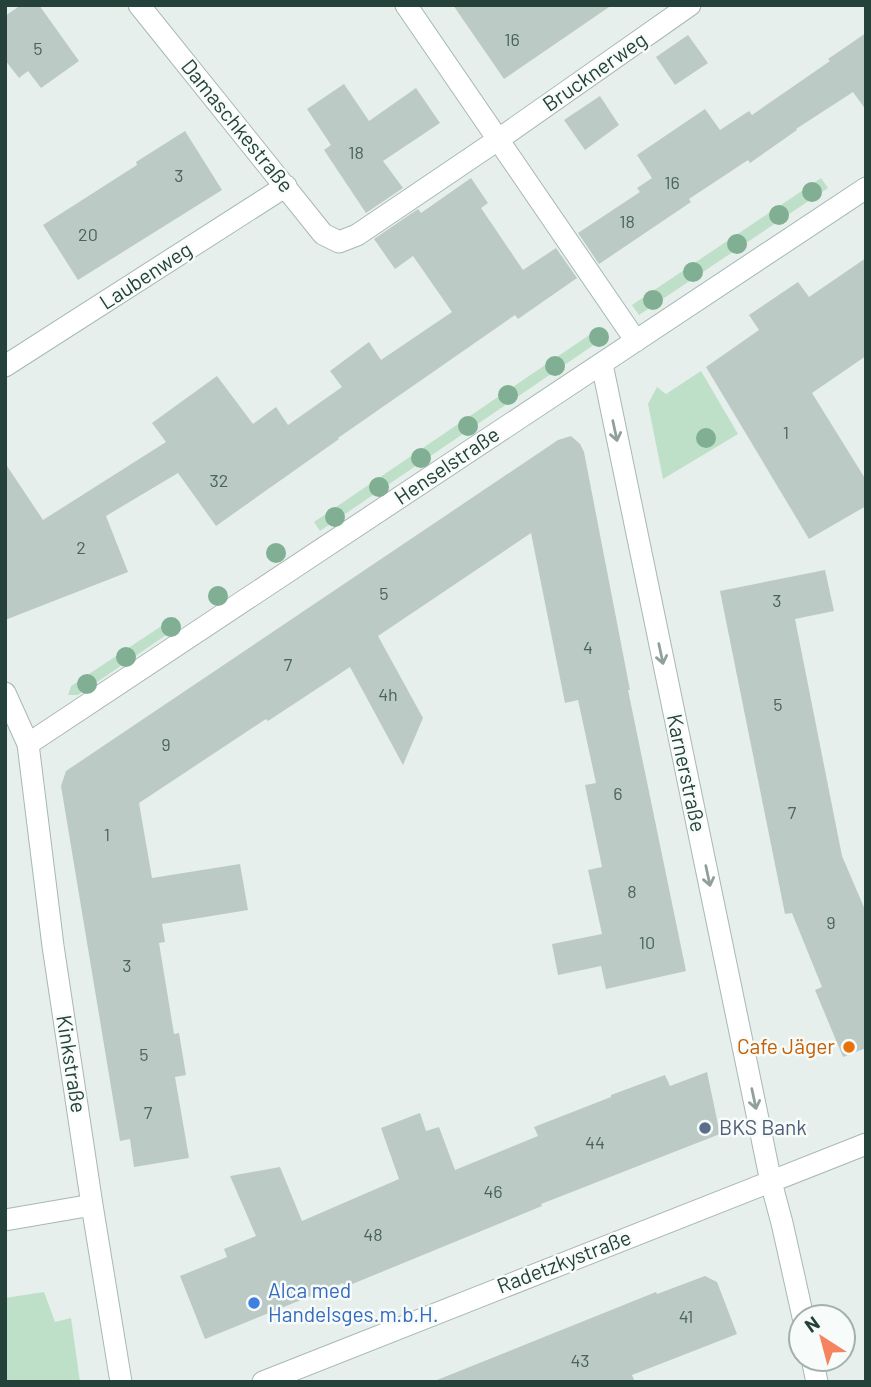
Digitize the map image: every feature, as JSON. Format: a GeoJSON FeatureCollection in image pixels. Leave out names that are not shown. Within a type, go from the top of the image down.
{"type":"FeatureCollection","features":[{"type":"Feature","properties":{"kind":"street","name":"Damaschkestraße"},"geometry":{"type":"LineString","coordinates":[[139,5],[323,234],[339,242],[357,235],[499,139]]}},
{"type":"Feature","properties":{"kind":"street"},"geometry":{"type":"LineString","coordinates":[[406,5],[636,341]]}},
{"type":"Feature","properties":{"kind":"street","name":"Brucknerweg"},"geometry":{"type":"LineString","coordinates":[[499,139],[690,5]]}},
{"type":"Feature","properties":{"kind":"street","name":"Laubenweg"},"geometry":{"type":"LineString","coordinates":[[5,366],[286,186]]}},
{"type":"Feature","properties":{"kind":"street","name":"Henselstraße"},"geometry":{"type":"LineString","coordinates":[[29,744],[866,188]]}},
{"type":"Feature","properties":{"kind":"street","name":"Karnerstraße"},"geometry":{"type":"LineString","coordinates":[[602,364],[771,1182],[800,1303]]}},
{"type":"Feature","properties":{"kind":"street","name":"Kinkstraße"},"geometry":{"type":"LineString","coordinates":[[5,693],[29,744],[53,946],[121,1382]]}},
{"type":"Feature","properties":{"kind":"street","name":"Radetzkystraße"},"geometry":{"type":"LineString","coordinates":[[263,1382],[866,1144]]}},
{"type":"Feature","properties":{"kind":"street"},"geometry":{"type":"LineString","coordinates":[[5,1220],[92,1205]]}},
{"type":"Feature","properties":{"kind":"green space"},"geometry":{"type":"Polygon","coordinates":[[[821,178],[828,188],[639,315],[632,305],[821,178]]]}},
{"type":"Feature","properties":{"kind":"green space"},"geometry":{"type":"Polygon","coordinates":[[[601,327],[607,336],[320,531],[314,522],[601,327]]]}},
{"type":"Feature","properties":{"kind":"green space"},"geometry":{"type":"Polygon","coordinates":[[[701,371],[738,434],[663,479],[648,404],[657,387],[666,394],[701,371]]]}},
{"type":"Feature","properties":{"kind":"green space"},"geometry":{"type":"Polygon","coordinates":[[[175,617],[181,625],[78,695],[68,695],[71,686],[175,617]]]}},
{"type":"Feature","properties":{"kind":"green space"},"geometry":{"type":"Polygon","coordinates":[[[44,1292],[55,1322],[71,1318],[80,1382],[5,1382],[5,1298],[44,1292]]]}},
{"type":"Feature","properties":{"kind":"building"},"geometry":{"type":"Polygon","coordinates":[[[21,5],[39,5],[79,61],[41,88],[28,71],[19,78],[5,60],[5,16],[21,5]]]}},
{"type":"Feature","properties":{"kind":"building"},"geometry":{"type":"Polygon","coordinates":[[[453,5],[612,5],[504,79],[453,5]]]}},
{"type":"Feature","properties":{"kind":"building"},"geometry":{"type":"Polygon","coordinates":[[[866,33],[866,110],[853,92],[750,163],[748,160],[689,199],[691,202],[599,264],[578,233],[640,192],[637,188],[652,178],[637,155],[705,109],[720,130],[749,111],[752,115],[866,33]]]}},
{"type":"Feature","properties":{"kind":"building"},"geometry":{"type":"Polygon","coordinates":[[[688,35],[708,63],[675,85],[656,57],[688,35]]]}},
{"type":"Feature","properties":{"kind":"building"},"geometry":{"type":"Polygon","coordinates":[[[344,84],[369,121],[416,88],[440,123],[383,161],[403,188],[366,213],[324,150],[331,145],[307,109],[344,84]]]}},
{"type":"Feature","properties":{"kind":"building"},"geometry":{"type":"Polygon","coordinates":[[[600,96],[619,125],[585,150],[564,120],[600,96]]]}},
{"type":"Feature","properties":{"kind":"building"},"geometry":{"type":"Polygon","coordinates":[[[185,131],[222,190],[78,280],[43,225],[185,131]]]}},
{"type":"Feature","properties":{"kind":"building"},"geometry":{"type":"Polygon","coordinates":[[[471,178],[488,203],[481,208],[523,270],[556,248],[577,278],[518,319],[515,315],[216,526],[178,473],[106,516],[128,572],[5,620],[5,463],[43,520],[166,442],[152,423],[217,376],[253,424],[276,407],[288,425],[342,387],[330,371],[369,342],[381,360],[452,312],[413,256],[395,269],[374,239],[418,209],[421,213],[471,178]]]}},
{"type":"Feature","properties":{"kind":"building"},"geometry":{"type":"Polygon","coordinates":[[[866,258],[866,356],[812,393],[866,480],[866,506],[809,539],[706,367],[759,330],[749,315],[798,282],[809,297],[866,258]]]}},
{"type":"Feature","properties":{"kind":"building"},"geometry":{"type":"Polygon","coordinates":[[[571,436],[584,452],[628,690],[686,971],[606,989],[601,966],[558,975],[552,944],[602,934],[588,870],[602,867],[585,785],[596,783],[578,700],[565,703],[531,533],[378,636],[423,718],[403,765],[350,667],[139,803],[152,878],[240,864],[248,910],[162,924],[165,942],[159,943],[174,1034],[179,1033],[186,1075],[175,1077],[189,1158],[134,1167],[130,1139],[120,1141],[61,786],[66,771],[558,440],[571,436]]]}},
{"type":"Feature","properties":{"kind":"building"},"geometry":{"type":"Polygon","coordinates":[[[825,570],[834,611],[795,619],[842,856],[866,912],[866,1048],[843,1057],[815,990],[822,987],[792,913],[785,914],[720,591],[825,570]]]}},
{"type":"Feature","properties":{"kind":"building"},"geometry":{"type":"Polygon","coordinates":[[[707,1072],[720,1134],[541,1204],[542,1206],[345,1287],[343,1283],[205,1339],[180,1276],[227,1257],[224,1249],[256,1236],[230,1176],[280,1167],[302,1221],[399,1179],[381,1128],[420,1113],[426,1131],[439,1127],[455,1170],[538,1136],[534,1127],[611,1095],[665,1075],[670,1086],[707,1072]]]}},
{"type":"Feature","properties":{"kind":"building"},"geometry":{"type":"Polygon","coordinates":[[[705,1276],[717,1282],[737,1334],[632,1375],[635,1382],[437,1382],[656,1292],[657,1294],[705,1276]]]}},
{"type":"Feature","properties":{"kind":"place","name":"Cafe Jäger"},"geometry":{"type":"Point","coordinates":[849,1047]}},
{"type":"Feature","properties":{"kind":"place","name":"BKS Bank"},"geometry":{"type":"Point","coordinates":[705,1128]}},
{"type":"Feature","properties":{"kind":"place","name":"Alca med Handelsges.m.b.H."},"geometry":{"type":"Point","coordinates":[254,1303]}}]}
